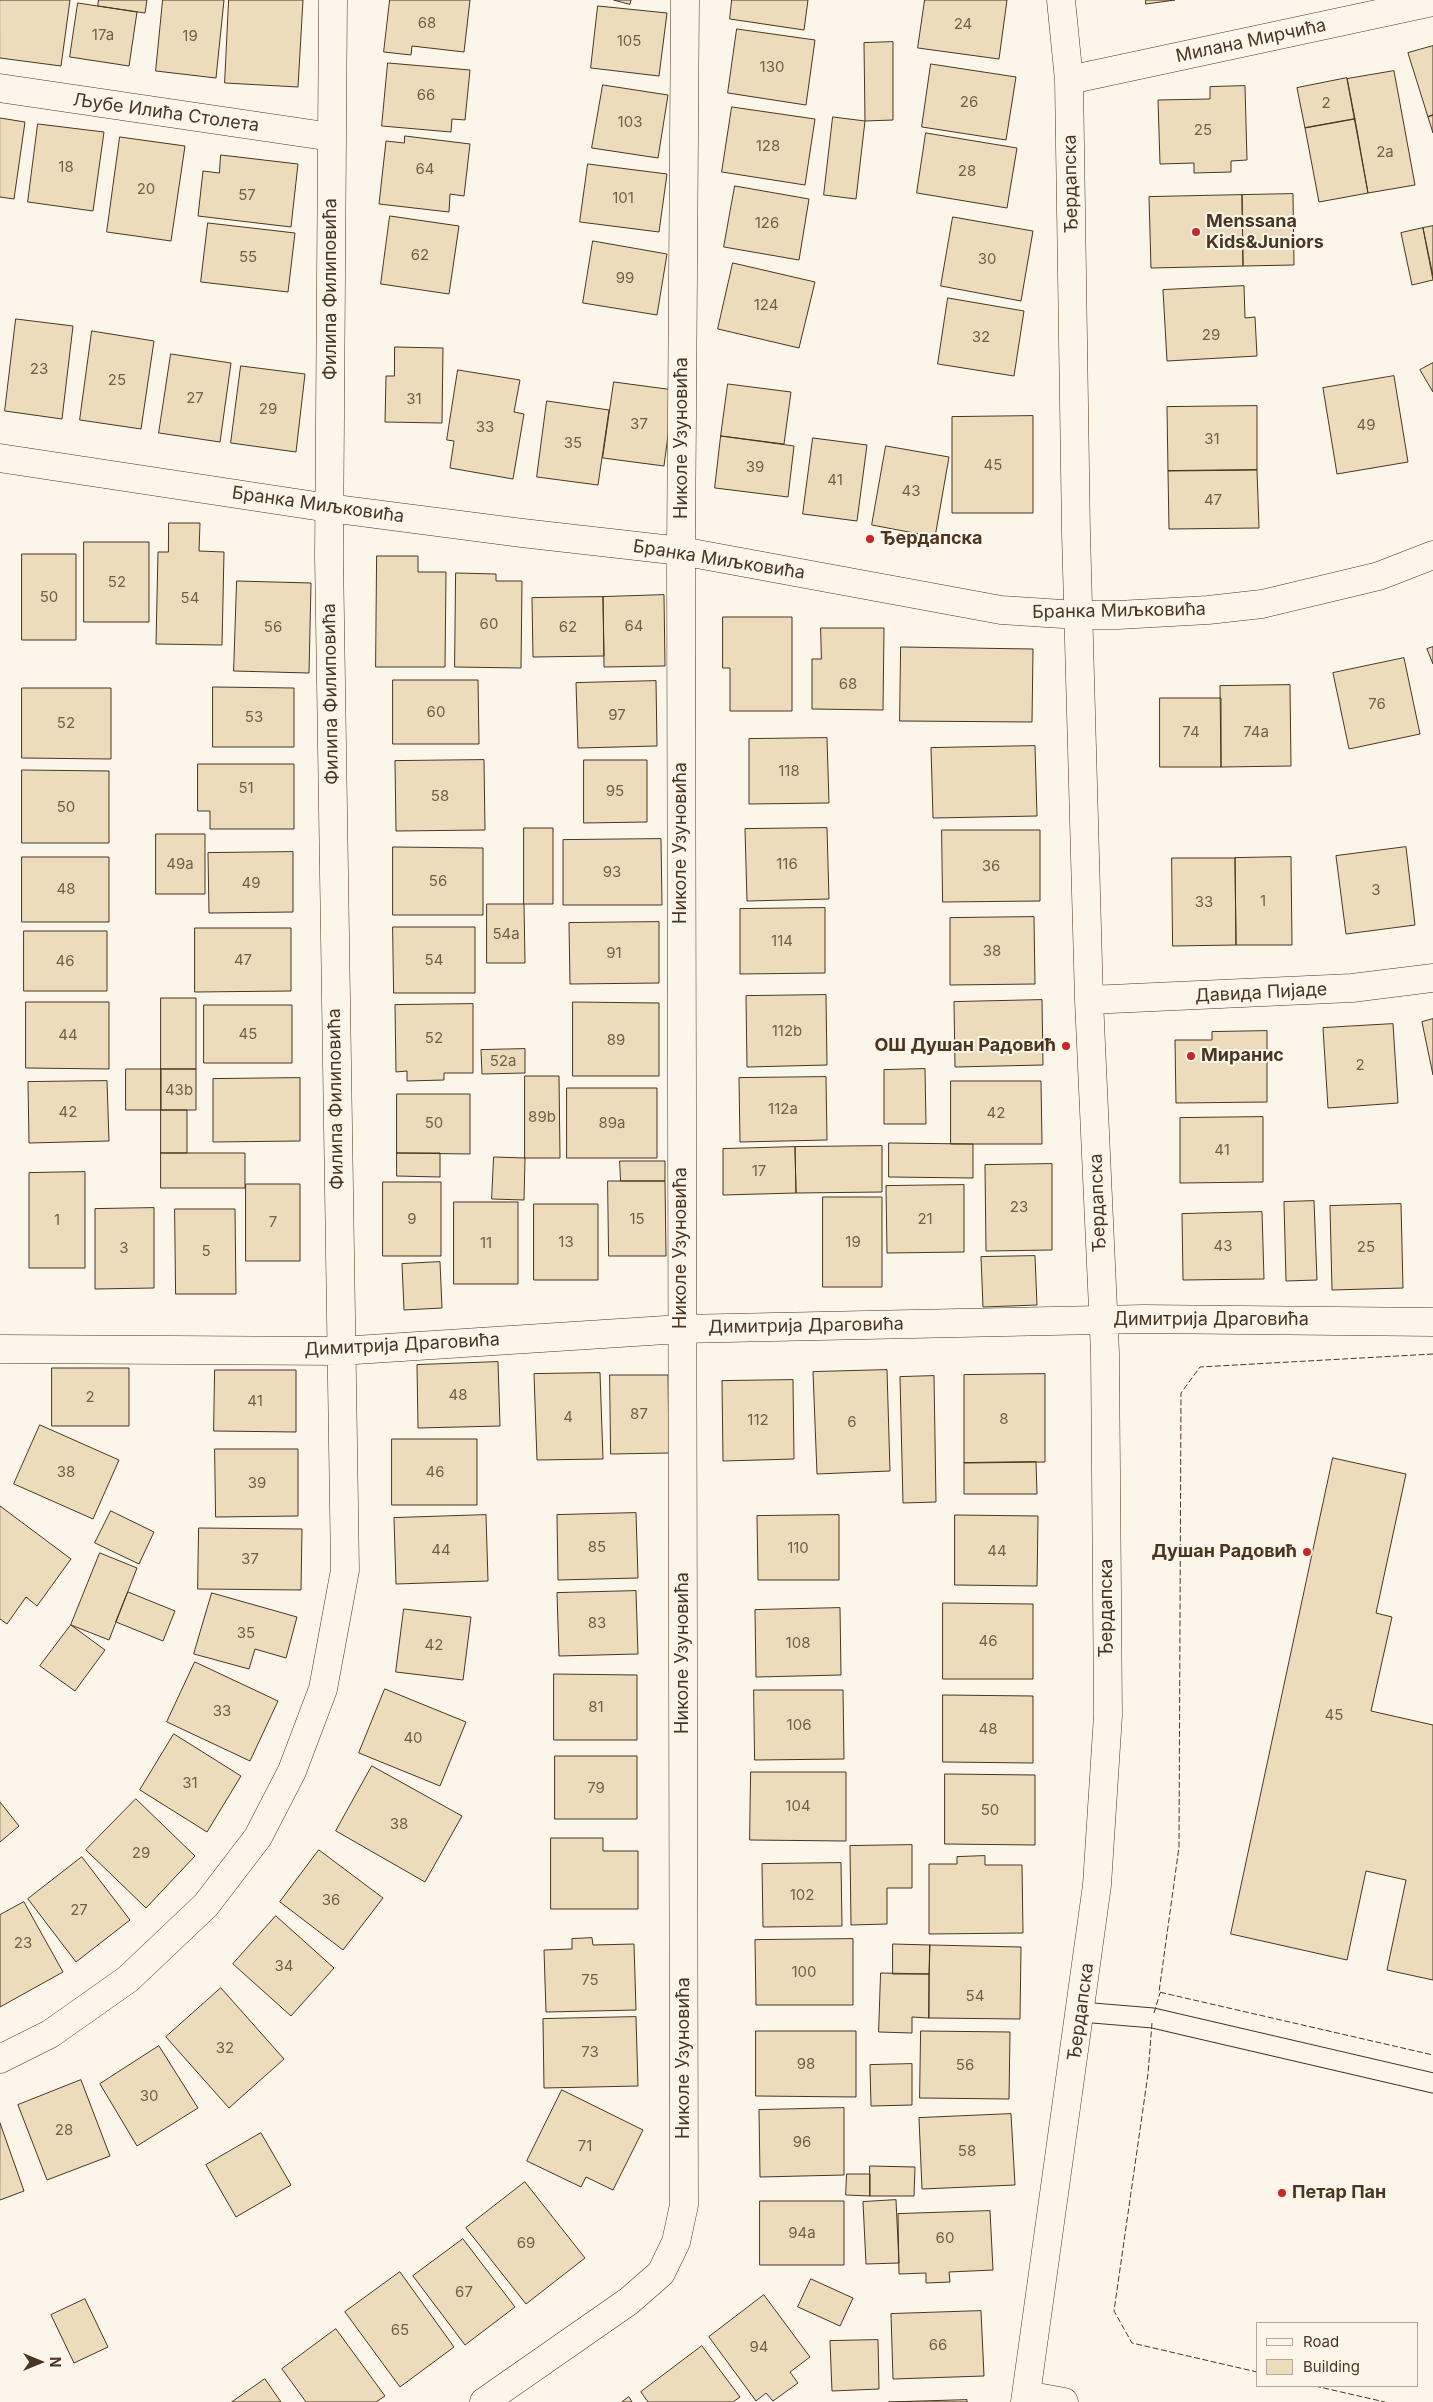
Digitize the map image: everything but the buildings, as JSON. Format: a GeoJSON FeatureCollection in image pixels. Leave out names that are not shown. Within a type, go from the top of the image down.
{"type":"FeatureCollection","features":[{"type":"Feature","properties":{"kind":"street","name":"Филипа Филиповића"},"geometry":{"type":"LineString","coordinates":[[0,2059],[50,2034],[128,1979],[206,1905],[258,1837],[292,1771],[323,1689],[345,1570],[340,1351],[329,508],[333,0]]}},
{"type":"Feature","properties":{"kind":"street","name":"Николе Узуновића"},"geometry":{"type":"LineString","coordinates":[[484,2402],[629,2301],[661,2273],[676,2242],[684,2205],[681,551],[686,0]]}},
{"type":"Feature","properties":{"kind":"street","name":"Ђердапска"},"geometry":{"type":"LineString","coordinates":[[1026,2398],[1081,2012],[1097,1885],[1108,1715],[1103,1320],[1089,1000],[1078,615],[1069,80],[1061,0]]}},
{"type":"Feature","properties":{"kind":"street","name":"Милана Мирчића"},"geometry":{"type":"LineString","coordinates":[[1069,80],[1433,2]]}},
{"type":"Feature","properties":{"kind":"street","name":"Љубе Илића Столета"},"geometry":{"type":"LineString","coordinates":[[0,88],[332,137]]}},
{"type":"Feature","properties":{"kind":"street","name":"Бранка Миљковића"},"geometry":{"type":"LineString","coordinates":[[0,458],[329,508],[522,534],[681,551],[1001,610],[1078,615],[1169,613],[1262,604],[1379,576],[1433,555]]}},
{"type":"Feature","properties":{"kind":"street","name":"Давида Пијаде"},"geometry":{"type":"LineString","coordinates":[[1089,1000],[1352,988],[1433,978]]}},
{"type":"Feature","properties":{"kind":"street","name":"Димитрија Драговића"},"geometry":{"type":"LineString","coordinates":[[0,1349],[340,1351],[681,1329],[1103,1320],[1433,1322]]}},
{"type":"Feature","properties":{"kind":"street"},"geometry":{"type":"LineString","coordinates":[[1026,2398],[1064,2402]]}},
{"type":"Feature","properties":{"kind":"lane"},"geometry":{"type":"LineString","coordinates":[[1081,2012],[1153,2018],[1433,2083]]}},
{"type":"Feature","properties":{"kind":"fence"},"geometry":{"type":"LineString","coordinates":[[1433,1354],[1200,1367],[1181,1393],[1179,1847],[1159,1992],[1433,2055]]}},
{"type":"Feature","properties":{"kind":"fence"},"geometry":{"type":"LineString","coordinates":[[1154,2013],[1160,1993]]}},
{"type":"Feature","properties":{"kind":"fence"},"geometry":{"type":"LineString","coordinates":[[1152,2023],[1148,2074],[1114,2311],[1132,2343],[1256,2372]]}},
{"type":"Feature","properties":{"kind":"fence"},"geometry":{"type":"LineString","coordinates":[[1319,2387],[1385,2402]]}},
{"type":"Feature","properties":{"kind":"place","name":"Menssana Kids&Juniors"},"geometry":{"type":"Point","coordinates":[1196,232]}},
{"type":"Feature","properties":{"kind":"place","name":"Ђердапска"},"geometry":{"type":"Point","coordinates":[870,539]}},
{"type":"Feature","properties":{"kind":"place","name":"ОШ Душан Радовић"},"geometry":{"type":"Point","coordinates":[1066,1046]}},
{"type":"Feature","properties":{"kind":"place","name":"Миранис"},"geometry":{"type":"Point","coordinates":[1191,1056]}},
{"type":"Feature","properties":{"kind":"place","name":"Душан Радовић"},"geometry":{"type":"Point","coordinates":[1307,1552]}},
{"type":"Feature","properties":{"kind":"place","name":"Петар Пан"},"geometry":{"type":"Point","coordinates":[1282,2193]}}]}
